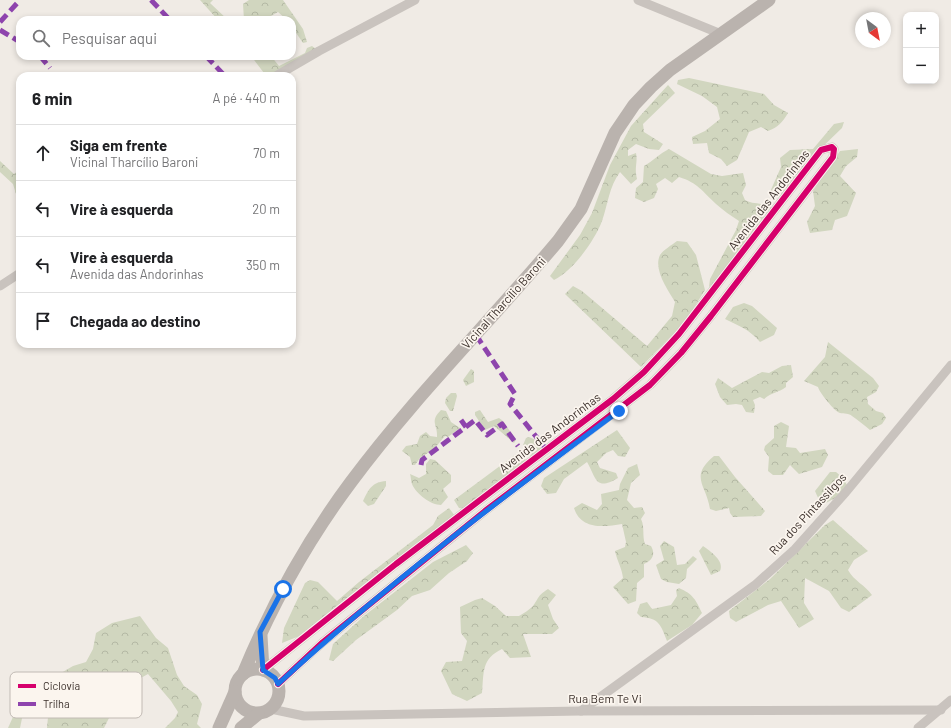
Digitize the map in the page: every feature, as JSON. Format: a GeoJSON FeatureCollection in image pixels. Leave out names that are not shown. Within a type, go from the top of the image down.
{"type":"FeatureCollection","features":[{"type":"Feature","properties":{"kind":"main road","name":"Vicinal Tharcílio Baroni"},"geometry":{"type":"LineString","coordinates":[[243,674],[260,632],[283,589],[316,533],[351,482],[396,425],[511,297],[567,229],[581,209],[615,133],[634,105],[670,70],[769,0]]}},
{"type":"Feature","properties":{"kind":"main road"},"geometry":{"type":"LineString","coordinates":[[260,632],[263,670]]}},
{"type":"Feature","properties":{"kind":"main road"},"geometry":{"type":"LineString","coordinates":[[219,728],[235,692],[239,679],[243,674],[256,669],[263,670],[275,678],[278,684],[278,698],[271,709],[258,714],[241,728]]}},
{"type":"Feature","properties":{"kind":"main road"},"geometry":{"type":"LineString","coordinates":[[235,692],[239,705],[251,713],[258,714]]}},
{"type":"Feature","properties":{"kind":"street"},"geometry":{"type":"LineString","coordinates":[[283,72],[415,0]]}},
{"type":"Feature","properties":{"kind":"street"},"geometry":{"type":"LineString","coordinates":[[638,0],[721,34]]}},
{"type":"Feature","properties":{"kind":"street","name":"Avenida das Andorinhas"},"geometry":{"type":"LineString","coordinates":[[263,670],[396,564],[613,398],[644,372],[679,334],[821,150],[832,147],[834,149],[833,157],[711,316],[681,353],[650,385],[479,516],[330,637],[278,684]]}},
{"type":"Feature","properties":{"kind":"street"},"geometry":{"type":"LineString","coordinates":[[0,286],[16,276]]}},
{"type":"Feature","properties":{"kind":"street","name":"Rua dos Pintassilgos"},"geometry":{"type":"LineString","coordinates":[[581,711],[755,585],[795,549],[846,492],[951,365]]}},
{"type":"Feature","properties":{"kind":"street"},"geometry":{"type":"LineString","coordinates":[[918,728],[951,700]]}},
{"type":"Feature","properties":{"kind":"street","name":"Rua Bem Te Vi"},"geometry":{"type":"LineString","coordinates":[[271,709],[304,716],[581,711],[941,710]]}},
{"type":"Feature","properties":{"kind":"green space"},"geometry":{"type":"Polygon","coordinates":[[[200,0],[213,0],[210,3],[224,16],[214,16],[200,0]]]}},
{"type":"Feature","properties":{"kind":"green space"},"geometry":{"type":"Polygon","coordinates":[[[249,0],[283,0],[294,16],[282,16],[278,12],[271,16],[244,16],[243,4],[249,0]]]}},
{"type":"Feature","properties":{"kind":"green space"},"geometry":{"type":"Polygon","coordinates":[[[296,19],[303,29],[307,42],[303,43],[296,33],[296,19]]]}},
{"type":"Feature","properties":{"kind":"green space"},"geometry":{"type":"Polygon","coordinates":[[[312,46],[316,49],[280,72],[263,72],[254,60],[274,60],[279,66],[291,60],[296,60],[296,58],[305,53],[307,48],[312,46]]]}},
{"type":"Feature","properties":{"kind":"green space"},"geometry":{"type":"Polygon","coordinates":[[[689,78],[764,94],[774,105],[788,113],[780,124],[768,131],[761,127],[749,132],[737,160],[727,166],[721,159],[709,153],[707,143],[693,144],[692,137],[705,131],[720,119],[717,107],[702,96],[677,84],[678,80],[689,78]]]}},
{"type":"Feature","properties":{"kind":"green space"},"geometry":{"type":"Polygon","coordinates":[[[668,85],[675,93],[643,124],[644,132],[663,144],[659,150],[649,149],[636,144],[628,150],[628,156],[636,153],[637,179],[631,184],[620,172],[613,184],[599,229],[589,246],[569,270],[554,280],[550,276],[580,235],[592,213],[610,165],[631,126],[668,85]]]}},
{"type":"Feature","properties":{"kind":"green space"},"geometry":{"type":"Polygon","coordinates":[[[844,122],[842,128],[813,156],[788,188],[779,196],[770,192],[781,167],[780,158],[790,150],[813,149],[834,124],[844,122]]]}},
{"type":"Feature","properties":{"kind":"green space"},"geometry":{"type":"Polygon","coordinates":[[[669,149],[711,174],[722,176],[743,173],[746,185],[742,193],[745,200],[771,207],[714,283],[709,287],[710,279],[736,230],[739,221],[691,182],[679,177],[672,183],[665,178],[656,184],[658,189],[654,198],[644,202],[635,198],[636,188],[643,182],[644,166],[669,149]]]}},
{"type":"Feature","properties":{"kind":"green space"},"geometry":{"type":"Polygon","coordinates":[[[858,149],[857,157],[846,166],[840,176],[856,193],[847,216],[835,220],[832,230],[810,233],[807,222],[815,206],[813,191],[840,151],[858,149]]]}},
{"type":"Feature","properties":{"kind":"green space"},"geometry":{"type":"Polygon","coordinates":[[[0,161],[14,174],[16,172],[16,194],[13,184],[0,172],[0,161]]]}},
{"type":"Feature","properties":{"kind":"green space"},"geometry":{"type":"Polygon","coordinates":[[[677,241],[687,242],[696,255],[705,290],[685,322],[641,367],[565,294],[573,286],[582,291],[647,346],[672,316],[675,302],[662,280],[658,267],[658,261],[661,253],[677,241]]]}},
{"type":"Feature","properties":{"kind":"green space"},"geometry":{"type":"Polygon","coordinates":[[[744,303],[752,306],[777,328],[774,335],[760,342],[748,331],[725,319],[733,307],[744,303]]]}},
{"type":"Feature","properties":{"kind":"green space"},"geometry":{"type":"Polygon","coordinates":[[[828,342],[873,378],[879,386],[876,392],[867,397],[868,404],[876,411],[883,413],[886,418],[882,424],[870,430],[851,415],[838,412],[828,402],[818,387],[804,381],[825,357],[828,342]]]}},
{"type":"Feature","properties":{"kind":"green space"},"geometry":{"type":"Polygon","coordinates":[[[791,365],[793,377],[786,383],[786,387],[764,399],[760,397],[753,400],[755,405],[754,413],[746,412],[742,405],[727,405],[720,397],[715,384],[718,378],[732,388],[762,372],[769,373],[782,366],[791,365]]]}},
{"type":"Feature","properties":{"kind":"green space"},"geometry":{"type":"Polygon","coordinates":[[[471,369],[474,371],[474,382],[466,386],[463,380],[471,369]]]}},
{"type":"Feature","properties":{"kind":"green space"},"geometry":{"type":"Polygon","coordinates":[[[451,393],[456,393],[457,396],[453,411],[450,411],[445,403],[446,398],[451,393]]]}},
{"type":"Feature","properties":{"kind":"green space"},"geometry":{"type":"Polygon","coordinates":[[[441,410],[446,411],[451,422],[460,428],[448,437],[445,436],[434,449],[420,458],[415,465],[412,465],[410,457],[402,451],[406,446],[417,444],[420,436],[426,432],[430,436],[437,437],[435,417],[441,410]]]}},
{"type":"Feature","properties":{"kind":"green space"},"geometry":{"type":"Polygon","coordinates":[[[480,410],[488,422],[499,418],[503,421],[516,440],[514,443],[494,426],[485,430],[475,415],[475,412],[480,410]]]}},
{"type":"Feature","properties":{"kind":"green space"},"geometry":{"type":"Polygon","coordinates":[[[781,422],[789,426],[786,447],[796,448],[800,453],[825,449],[828,455],[822,467],[799,474],[790,465],[783,475],[773,475],[768,471],[769,457],[764,450],[765,446],[774,438],[774,426],[781,422]]]}},
{"type":"Feature","properties":{"kind":"green space"},"geometry":{"type":"Polygon","coordinates":[[[617,430],[630,448],[625,457],[618,456],[613,450],[606,453],[597,462],[600,468],[616,473],[618,478],[605,484],[600,483],[597,481],[587,462],[564,479],[556,493],[547,494],[541,486],[544,478],[617,430]]]}},
{"type":"Feature","properties":{"kind":"green space"},"geometry":{"type":"Polygon","coordinates":[[[529,437],[536,440],[542,449],[532,458],[523,445],[526,438],[529,437]]]}},
{"type":"Feature","properties":{"kind":"green space"},"geometry":{"type":"Polygon","coordinates":[[[516,454],[520,454],[527,461],[464,509],[459,508],[454,500],[516,454]]]}},
{"type":"Feature","properties":{"kind":"green space"},"geometry":{"type":"Polygon","coordinates":[[[714,456],[719,456],[765,511],[761,516],[733,517],[729,508],[716,511],[710,509],[701,481],[701,475],[706,463],[714,456]]]}},
{"type":"Feature","properties":{"kind":"green space"},"geometry":{"type":"Polygon","coordinates":[[[430,459],[435,460],[451,475],[451,482],[443,489],[448,497],[441,505],[437,505],[424,498],[417,492],[412,483],[410,474],[419,478],[426,474],[426,464],[430,459]]]}},
{"type":"Feature","properties":{"kind":"green space"},"geometry":{"type":"Polygon","coordinates":[[[637,464],[640,475],[631,483],[627,500],[634,508],[642,507],[645,513],[641,519],[644,541],[645,544],[651,546],[653,555],[649,561],[644,564],[644,577],[637,583],[636,601],[628,604],[613,587],[623,578],[615,551],[625,547],[626,542],[622,524],[601,526],[588,524],[577,515],[574,508],[582,503],[597,510],[602,504],[601,494],[619,490],[620,484],[628,468],[637,464]]]}},
{"type":"Feature","properties":{"kind":"green space"},"geometry":{"type":"Polygon","coordinates":[[[830,472],[836,472],[842,477],[847,485],[837,497],[824,504],[819,500],[815,491],[830,472]]]}},
{"type":"Feature","properties":{"kind":"green space"},"geometry":{"type":"Polygon","coordinates":[[[386,481],[386,486],[374,504],[368,506],[363,501],[371,487],[377,483],[386,481]]]}},
{"type":"Feature","properties":{"kind":"green space"},"geometry":{"type":"Polygon","coordinates":[[[449,508],[455,516],[302,635],[282,643],[284,628],[305,583],[310,580],[318,582],[337,601],[359,582],[433,525],[438,516],[449,508]]]}},
{"type":"Feature","properties":{"kind":"green space"},"geometry":{"type":"Polygon","coordinates":[[[833,520],[868,551],[854,560],[848,570],[853,577],[872,595],[849,612],[841,608],[829,591],[805,578],[804,603],[814,619],[799,628],[781,601],[768,605],[736,622],[730,618],[729,611],[770,579],[825,525],[833,520]]]}},
{"type":"Feature","properties":{"kind":"green space"},"geometry":{"type":"Polygon","coordinates":[[[664,541],[674,547],[677,565],[685,564],[693,556],[697,559],[687,569],[686,578],[679,584],[667,582],[661,579],[656,565],[664,560],[660,546],[664,541]]]}},
{"type":"Feature","properties":{"kind":"green space"},"geometry":{"type":"Polygon","coordinates":[[[466,545],[473,553],[467,561],[449,573],[430,590],[412,596],[397,610],[356,640],[333,661],[329,660],[333,644],[364,616],[433,562],[466,545]]]}},
{"type":"Feature","properties":{"kind":"green space"},"geometry":{"type":"Polygon","coordinates":[[[703,546],[713,553],[719,560],[721,567],[720,571],[711,575],[699,551],[703,546]]]}},
{"type":"Feature","properties":{"kind":"green space"},"geometry":{"type":"Polygon","coordinates":[[[679,588],[694,598],[702,613],[692,625],[667,641],[661,627],[656,621],[641,617],[637,613],[640,604],[647,602],[652,609],[671,605],[677,596],[676,590],[679,588]]]}},
{"type":"Feature","properties":{"kind":"green space"},"geometry":{"type":"Polygon","coordinates":[[[548,589],[556,595],[548,605],[553,619],[559,628],[552,634],[523,634],[531,657],[510,658],[502,649],[490,657],[485,667],[482,693],[467,701],[452,694],[441,671],[446,662],[462,661],[467,641],[461,633],[460,607],[482,598],[495,606],[506,616],[519,616],[533,606],[540,595],[548,589]]]}},
{"type":"Feature","properties":{"kind":"green space"},"geometry":{"type":"Polygon","coordinates":[[[140,616],[156,638],[168,648],[177,675],[184,686],[197,695],[202,704],[197,724],[201,728],[165,728],[175,718],[178,712],[171,701],[148,674],[142,677],[142,672],[63,672],[73,666],[86,662],[93,649],[96,633],[112,623],[140,616]]]}},
{"type":"Feature","properties":{"kind":"green space"},"geometry":{"type":"Polygon","coordinates":[[[12,718],[22,718],[20,728],[8,728],[12,718]]]}},
{"type":"Feature","properties":{"kind":"green space"},"geometry":{"type":"Polygon","coordinates":[[[48,718],[109,718],[104,728],[47,728],[48,718]]]}},
{"type":"Feature","properties":{"kind":"marked path"},"geometry":{"type":"LineString","coordinates":[[0,22],[20,0]]}},
{"type":"Feature","properties":{"kind":"marked path"},"geometry":{"type":"LineString","coordinates":[[151,0],[166,16]]}},
{"type":"Feature","properties":{"kind":"marked path"},"geometry":{"type":"LineString","coordinates":[[0,30],[16,40]]}},
{"type":"Feature","properties":{"kind":"marked path"},"geometry":{"type":"LineString","coordinates":[[43,60],[50,68]]}},
{"type":"Feature","properties":{"kind":"marked path"},"geometry":{"type":"LineString","coordinates":[[210,60],[221,72]]}},
{"type":"Feature","properties":{"kind":"marked path"},"geometry":{"type":"LineString","coordinates":[[476,335],[515,394],[510,404],[546,449]]}},
{"type":"Feature","properties":{"kind":"marked path"},"geometry":{"type":"LineString","coordinates":[[461,420],[466,427]]}},
{"type":"Feature","properties":{"kind":"marked path"},"geometry":{"type":"LineString","coordinates":[[421,465],[422,460],[475,420],[487,435],[502,424],[518,446]]}},
{"type":"Feature","properties":{"kind":"cycle path"},"geometry":{"type":"LineString","coordinates":[[263,670],[396,564],[613,399],[644,372],[679,334],[821,150],[832,147],[834,149],[833,157],[711,316],[681,353],[650,385],[485,511],[323,642],[278,684]]}},
{"type":"Feature","properties":{"kind":"route"},"geometry":{"type":"LineString","coordinates":[[283,589],[260,632],[263,670],[270,673],[278,684],[323,642],[485,511],[619,411]]}}]}
